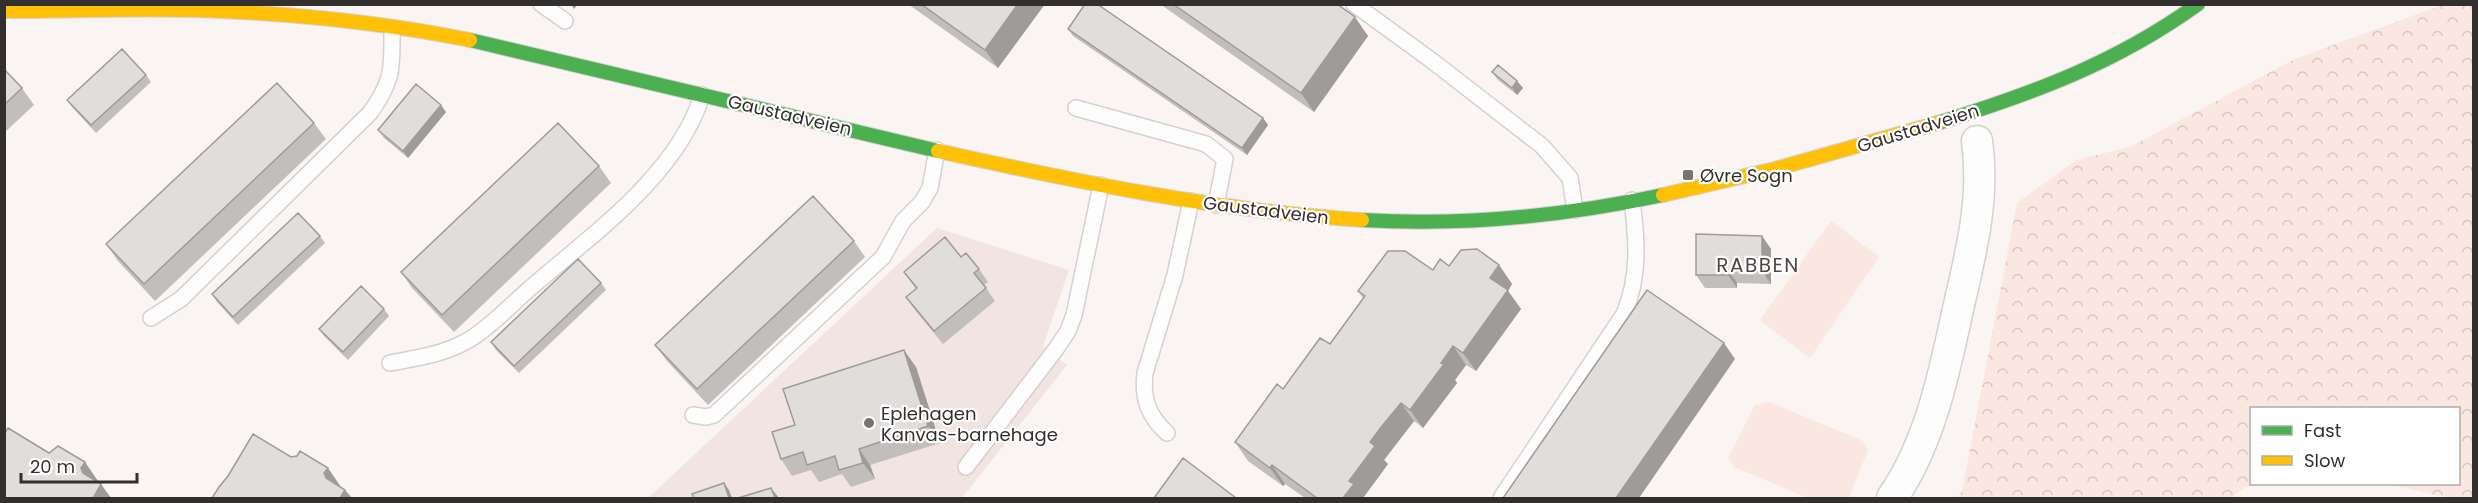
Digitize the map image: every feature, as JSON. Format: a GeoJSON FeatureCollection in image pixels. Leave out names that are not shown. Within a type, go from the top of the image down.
{"type":"FeatureCollection","features":[{"type":"Feature","properties":{"kind":"street","name":"Gaustadveien"},"geometry":{"type":"LineString","coordinates":[[4,11],[194,7],[305,11],[486,44],[937,150],[1101,185],[1216,205],[1324,218],[1425,222],[1522,217],[1575,210],[1632,200],[1814,159],[2012,99],[2107,60],[2193,9]]}},
{"type":"Feature","properties":{"kind":"street","name":"Gaustadveien"},"geometry":{"type":"LineString","coordinates":[[1892,498],[1908,476],[1939,394],[1976,226],[1980,184],[1977,141]]}},
{"type":"Feature","properties":{"kind":"lane"},"geometry":{"type":"LineString","coordinates":[[541,4],[565,21]]}},
{"type":"Feature","properties":{"kind":"lane"},"geometry":{"type":"LineString","coordinates":[[1354,4],[1542,146],[1570,178],[1575,210]]}},
{"type":"Feature","properties":{"kind":"lane"},"geometry":{"type":"LineString","coordinates":[[151,318],[181,299],[369,113],[384,94],[390,75],[392,28]]}},
{"type":"Feature","properties":{"kind":"lane"},"geometry":{"type":"LineString","coordinates":[[390,363],[430,356],[468,341],[528,290],[605,223],[665,166],[692,123],[702,95]]}},
{"type":"Feature","properties":{"kind":"lane"},"geometry":{"type":"LineString","coordinates":[[1077,108],[1206,144],[1225,159],[1216,205]]}},
{"type":"Feature","properties":{"kind":"lane"},"geometry":{"type":"LineString","coordinates":[[693,415],[706,417],[714,415],[883,257],[903,221],[922,202],[930,188],[937,150]]}},
{"type":"Feature","properties":{"kind":"lane"},"geometry":{"type":"LineString","coordinates":[[966,467],[1068,331],[1074,315],[1101,185]]}},
{"type":"Feature","properties":{"kind":"lane"},"geometry":{"type":"LineString","coordinates":[[1501,498],[1624,314],[1632,296],[1636,276],[1636,231],[1632,200]]}},
{"type":"Feature","properties":{"kind":"lane"},"geometry":{"type":"LineString","coordinates":[[1167,433],[1154,422],[1149,412],[1145,401],[1144,380],[1174,275],[1191,201]]}},
{"type":"Feature","properties":{"kind":"shaded area"},"geometry":{"type":"Polygon","coordinates":[[[937,228],[1069,270],[1043,346],[1067,365],[962,498],[648,498],[937,228]]]}},
{"type":"Feature","properties":{"kind":"green space"},"geometry":{"type":"Polygon","coordinates":[[[2442,5],[2473,5],[2473,498],[2450,498],[2391,485],[2460,485],[2460,407],[2250,407],[2250,485],[2272,485],[2245,487],[2231,498],[1957,498],[1962,491],[2017,203],[2076,160],[2130,147],[2295,59],[2442,5]]]}},
{"type":"Feature","properties":{"kind":"green space"},"geometry":{"type":"Polygon","coordinates":[[[1831,221],[1879,257],[1810,358],[1760,320],[1831,221]]]}},
{"type":"Feature","properties":{"kind":"green space"},"geometry":{"type":"Polygon","coordinates":[[[1769,402],[1863,441],[1868,450],[1849,498],[1808,498],[1734,467],[1728,458],[1755,405],[1769,402]]]}},
{"type":"Feature","properties":{"kind":"building"},"geometry":{"type":"Polygon","coordinates":[[[921,4],[1018,4],[985,50],[921,4]]]}},
{"type":"Feature","properties":{"kind":"building"},"geometry":{"type":"Polygon","coordinates":[[[1085,4],[1097,4],[1263,118],[1242,148],[1068,29],[1085,4]]]}},
{"type":"Feature","properties":{"kind":"building"},"geometry":{"type":"Polygon","coordinates":[[[1173,4],[1337,4],[1355,17],[1301,93],[1173,4]]]}},
{"type":"Feature","properties":{"kind":"building"},"geometry":{"type":"Polygon","coordinates":[[[122,49],[146,75],[91,125],[67,100],[122,49]]]}},
{"type":"Feature","properties":{"kind":"building"},"geometry":{"type":"Polygon","coordinates":[[[1498,65],[1517,81],[1512,88],[1492,72],[1498,65]]]}},
{"type":"Feature","properties":{"kind":"building"},"geometry":{"type":"Polygon","coordinates":[[[4,69],[22,88],[4,105],[4,69]]]}},
{"type":"Feature","properties":{"kind":"building"},"geometry":{"type":"Polygon","coordinates":[[[277,83],[314,123],[144,284],[106,244],[277,83]]]}},
{"type":"Feature","properties":{"kind":"building"},"geometry":{"type":"Polygon","coordinates":[[[416,84],[441,105],[403,151],[378,130],[416,84]]]}},
{"type":"Feature","properties":{"kind":"building"},"geometry":{"type":"Polygon","coordinates":[[[558,123],[599,166],[442,315],[401,272],[558,123]]]}},
{"type":"Feature","properties":{"kind":"building"},"geometry":{"type":"Polygon","coordinates":[[[813,196],[854,241],[697,389],[655,345],[813,196]]]}},
{"type":"Feature","properties":{"kind":"building"},"geometry":{"type":"Polygon","coordinates":[[[298,213],[320,236],[233,317],[212,294],[298,213]]]}},
{"type":"Feature","properties":{"kind":"building"},"geometry":{"type":"Polygon","coordinates":[[[1696,234],[1762,236],[1762,271],[1728,270],[1728,275],[1696,275],[1696,234]]]}},
{"type":"Feature","properties":{"kind":"building"},"geometry":{"type":"Polygon","coordinates":[[[945,237],[961,257],[966,253],[979,269],[974,273],[986,288],[934,331],[906,297],[917,288],[904,272],[945,237]]]}},
{"type":"Feature","properties":{"kind":"building"},"geometry":{"type":"Polygon","coordinates":[[[1477,249],[1499,265],[1490,278],[1508,290],[1463,353],[1453,346],[1441,363],[1444,364],[1410,410],[1401,403],[1382,426],[1370,442],[1375,446],[1349,481],[1354,484],[1343,498],[1317,498],[1272,465],[1270,468],[1235,442],[1277,384],[1283,389],[1320,338],[1330,344],[1365,296],[1358,291],[1388,251],[1405,251],[1433,270],[1440,259],[1449,266],[1461,250],[1477,249]]]}},
{"type":"Feature","properties":{"kind":"building"},"geometry":{"type":"Polygon","coordinates":[[[578,259],[601,283],[514,366],[491,342],[578,259]]]}},
{"type":"Feature","properties":{"kind":"building"},"geometry":{"type":"Polygon","coordinates":[[[361,286],[384,309],[343,352],[319,329],[361,286]]]}},
{"type":"Feature","properties":{"kind":"building"},"geometry":{"type":"Polygon","coordinates":[[[1647,290],[1724,343],[1616,498],[1503,498],[1647,290]]]}},
{"type":"Feature","properties":{"kind":"building"},"geometry":{"type":"Polygon","coordinates":[[[904,350],[928,426],[859,449],[863,463],[839,470],[835,456],[807,465],[803,452],[781,459],[772,432],[795,425],[783,389],[904,350]]]}},
{"type":"Feature","properties":{"kind":"building"},"geometry":{"type":"Polygon","coordinates":[[[8,428],[49,453],[58,446],[85,462],[81,468],[83,473],[101,484],[93,498],[4,498],[4,434],[8,428]]]}},
{"type":"Feature","properties":{"kind":"building"},"geometry":{"type":"Polygon","coordinates":[[[253,434],[291,457],[297,456],[300,451],[328,468],[324,473],[326,478],[345,490],[340,498],[212,498],[253,434]]]}},
{"type":"Feature","properties":{"kind":"building"},"geometry":{"type":"Polygon","coordinates":[[[1183,458],[1236,498],[1154,498],[1183,458]]]}},
{"type":"Feature","properties":{"kind":"building"},"geometry":{"type":"Polygon","coordinates":[[[724,483],[729,498],[694,498],[692,494],[724,483]]]}},
{"type":"Feature","properties":{"kind":"building"},"geometry":{"type":"Polygon","coordinates":[[[771,488],[775,498],[738,498],[771,488]]]}},
{"type":"Feature","properties":{"kind":"traffic: fast"},"geometry":{"type":"LineString","coordinates":[[1938,123],[2041,88],[2105,60],[2167,25],[2198,4]]}},
{"type":"Feature","properties":{"kind":"traffic: fast"},"geometry":{"type":"LineString","coordinates":[[470,40],[938,151]]}},
{"type":"Feature","properties":{"kind":"traffic: fast"},"geometry":{"type":"LineString","coordinates":[[1362,220],[1438,222],[1514,218],[1589,209],[1663,195]]}},
{"type":"Feature","properties":{"kind":"traffic: slow"},"geometry":{"type":"LineString","coordinates":[[4,11],[173,9],[265,13],[368,23],[470,40]]}},
{"type":"Feature","properties":{"kind":"traffic: slow"},"geometry":{"type":"LineString","coordinates":[[1663,195],[1775,169],[1938,123]]}},
{"type":"Feature","properties":{"kind":"traffic: slow"},"geometry":{"type":"LineString","coordinates":[[938,151],[1149,194],[1255,210],[1362,220]]}},
{"type":"Feature","properties":{"kind":"place","name":"Øvre Sogn"},"geometry":{"type":"Point","coordinates":[1688,175]}},
{"type":"Feature","properties":{"kind":"place","name":"Eplehagen Kanvas-barnehage"},"geometry":{"type":"Point","coordinates":[869,423]}},
{"type":"Feature","properties":{"kind":"district","name":"RABBEN"},"geometry":{"type":"Point","coordinates":[1758,265]}}]}
